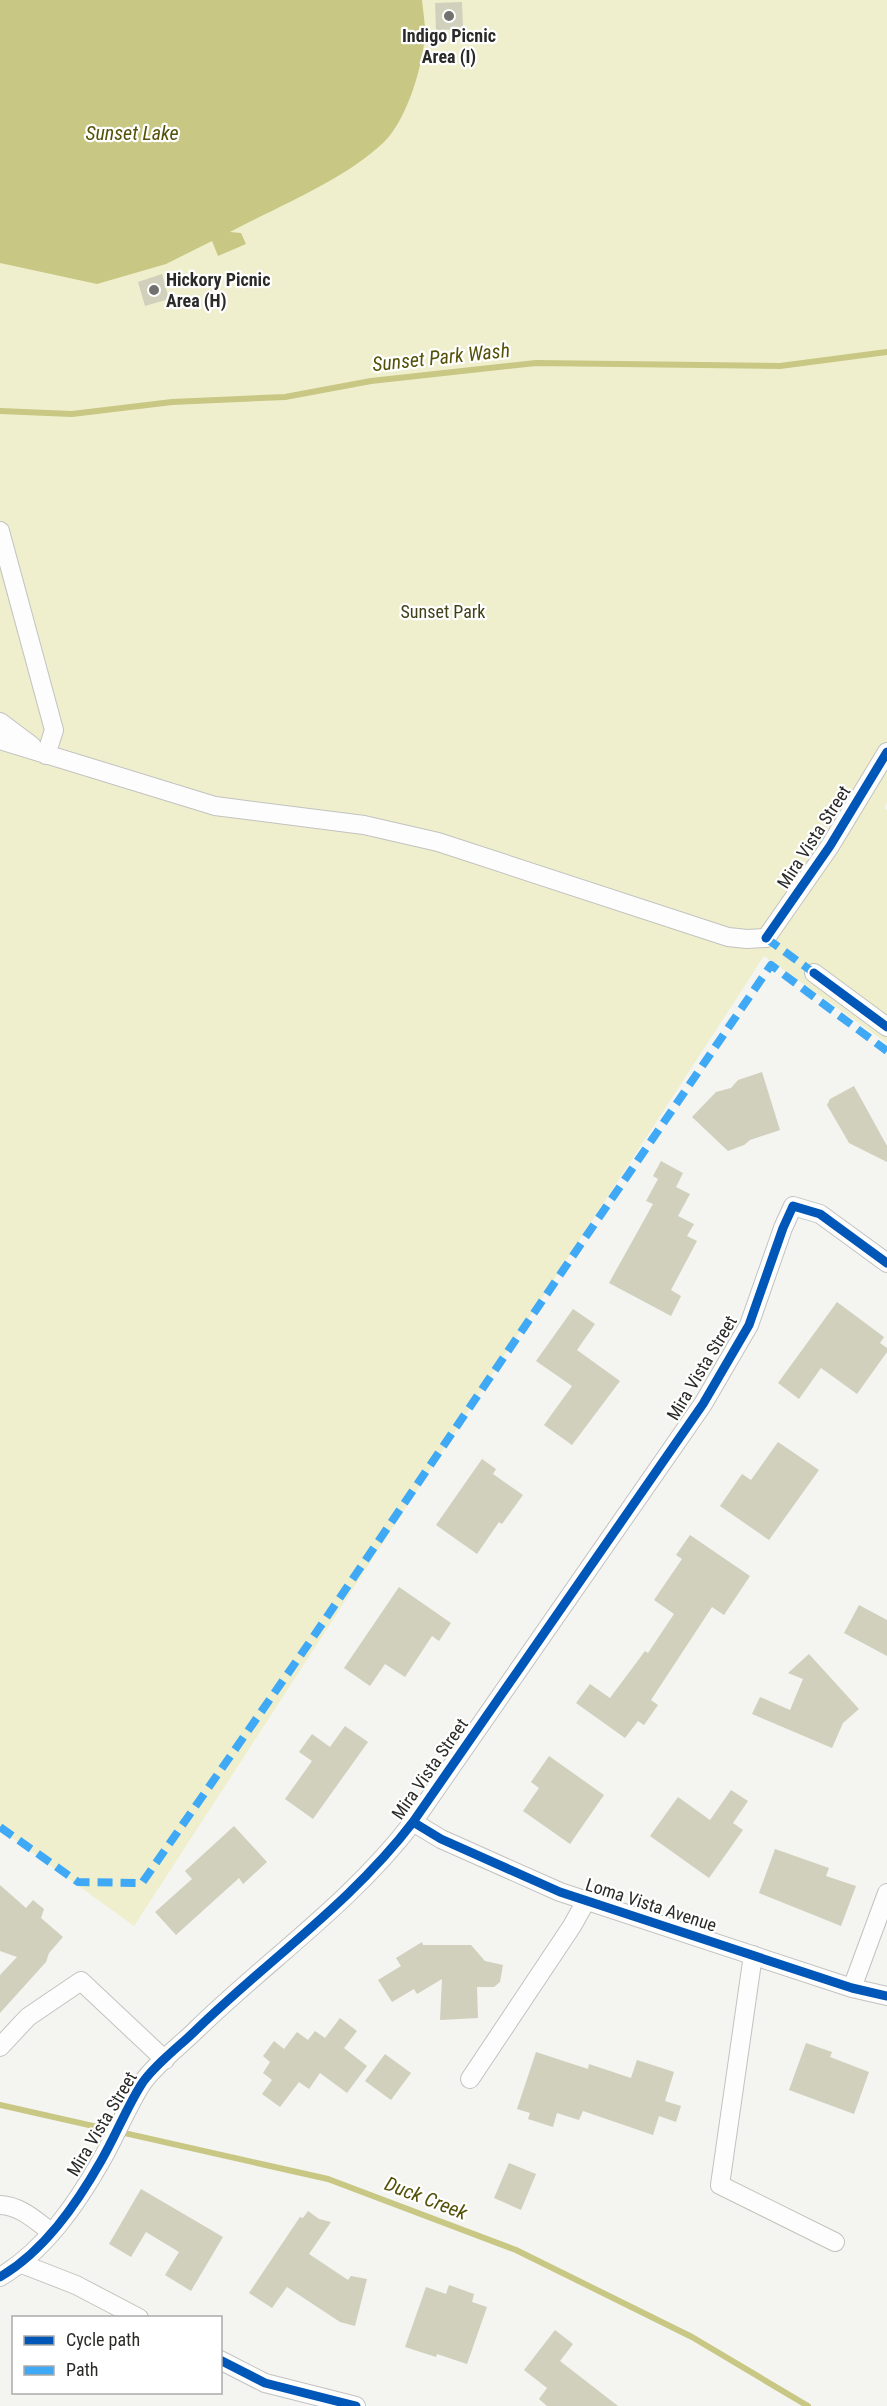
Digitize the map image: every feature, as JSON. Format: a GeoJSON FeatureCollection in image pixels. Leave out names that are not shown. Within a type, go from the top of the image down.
{"type":"FeatureCollection","features":[{"type":"Feature","properties":{"kind":"street"},"geometry":{"type":"LineString","coordinates":[[0,531],[54,730],[46,755]]}},
{"type":"Feature","properties":{"kind":"street"},"geometry":{"type":"LineString","coordinates":[[0,722],[46,755]]}},
{"type":"Feature","properties":{"kind":"street"},"geometry":{"type":"LineString","coordinates":[[0,740],[46,755]]}},
{"type":"Feature","properties":{"kind":"street","name":"Mira Vista Street"},"geometry":{"type":"LineString","coordinates":[[46,755],[215,806],[364,825],[438,842],[729,937],[747,939],[766,938],[830,846],[887,752]]}},
{"type":"Feature","properties":{"kind":"street"},"geometry":{"type":"LineString","coordinates":[[814,973],[887,1027]]}},
{"type":"Feature","properties":{"kind":"street","name":"Mira Vista Street"},"geometry":{"type":"LineString","coordinates":[[0,2277],[22,2264],[61,2220],[100,2162],[142,2083],[231,1996],[349,1895],[391,1851],[413,1822],[703,1404],[748,1326],[793,1206],[820,1214],[887,1263]]}},
{"type":"Feature","properties":{"kind":"street","name":"Loma Vista Avenue"},"geometry":{"type":"LineString","coordinates":[[413,1822],[451,1844],[560,1892],[852,1988],[887,1996]]}},
{"type":"Feature","properties":{"kind":"street"},"geometry":{"type":"LineString","coordinates":[[852,1988],[887,1893]]}},
{"type":"Feature","properties":{"kind":"street"},"geometry":{"type":"LineString","coordinates":[[470,2079],[572,1926],[586,1900]]}},
{"type":"Feature","properties":{"kind":"street"},"geometry":{"type":"LineString","coordinates":[[753,1955],[720,2185],[835,2242]]}},
{"type":"Feature","properties":{"kind":"street"},"geometry":{"type":"LineString","coordinates":[[0,2047],[28,2017],[81,1981],[165,2060]]}},
{"type":"Feature","properties":{"kind":"street"},"geometry":{"type":"LineString","coordinates":[[0,2205],[10,2205],[28,2214],[51,2232]]}},
{"type":"Feature","properties":{"kind":"street"},"geometry":{"type":"LineString","coordinates":[[22,2264],[76,2285],[135,2316]]}},
{"type":"Feature","properties":{"kind":"street"},"geometry":{"type":"LineString","coordinates":[[222,2361],[266,2383],[356,2406]]}},
{"type":"Feature","properties":{"kind":"green space","name":"Sunset Park"},"geometry":{"type":"Polygon","coordinates":[[[0,0],[887,0],[887,803],[884,808],[887,810],[887,1043],[764,956],[134,1926],[0,1829],[0,0]]]}},
{"type":"Feature","properties":{"kind":"water","name":"Sunset Lake"},"geometry":{"type":"Polygon","coordinates":[[[0,0],[422,0],[424,45],[418,75],[400,120],[384,142],[351,168],[230,232],[241,233],[246,244],[218,256],[212,241],[166,264],[97,284],[0,263],[0,0]]]}},
{"type":"Feature","properties":{"kind":"building","name":"Indigo Picnic Area (I)"},"geometry":{"type":"Polygon","coordinates":[[[462,2],[463,29],[436,30],[435,3],[462,2]]]}},
{"type":"Feature","properties":{"kind":"building","name":"Hickory Picnic Area (H)"},"geometry":{"type":"Polygon","coordinates":[[[162,274],[169,299],[145,306],[138,282],[162,274]]]}},
{"type":"Feature","properties":{"kind":"building"},"geometry":{"type":"Polygon","coordinates":[[[762,1072],[780,1130],[750,1140],[728,1151],[692,1117],[716,1092],[731,1088],[738,1080],[762,1072]]]}},
{"type":"Feature","properties":{"kind":"building"},"geometry":{"type":"Polygon","coordinates":[[[854,1086],[887,1146],[887,1162],[849,1143],[827,1105],[830,1099],[854,1086]]]}},
{"type":"Feature","properties":{"kind":"building"},"geometry":{"type":"Polygon","coordinates":[[[661,1161],[683,1173],[676,1187],[690,1194],[678,1216],[694,1224],[687,1236],[697,1241],[671,1290],[681,1296],[671,1316],[609,1283],[653,1204],[646,1201],[658,1179],[653,1176],[661,1161]]]}},
{"type":"Feature","properties":{"kind":"building"},"geometry":{"type":"Polygon","coordinates":[[[837,1302],[884,1337],[880,1343],[887,1348],[887,1352],[857,1394],[821,1368],[799,1399],[778,1383],[837,1302]]]}},
{"type":"Feature","properties":{"kind":"building"},"geometry":{"type":"Polygon","coordinates":[[[573,1309],[595,1324],[577,1350],[620,1381],[572,1445],[544,1425],[572,1386],[536,1361],[573,1309]]]}},
{"type":"Feature","properties":{"kind":"building"},"geometry":{"type":"Polygon","coordinates":[[[778,1442],[819,1470],[769,1540],[720,1506],[742,1474],[751,1480],[778,1442]]]}},
{"type":"Feature","properties":{"kind":"building"},"geometry":{"type":"Polygon","coordinates":[[[482,1459],[496,1469],[493,1474],[523,1495],[502,1524],[499,1522],[477,1554],[436,1525],[482,1459]]]}},
{"type":"Feature","properties":{"kind":"building"},"geometry":{"type":"Polygon","coordinates":[[[690,1535],[750,1576],[724,1615],[712,1607],[651,1700],[658,1705],[644,1725],[638,1721],[625,1738],[576,1703],[590,1684],[610,1698],[645,1651],[648,1653],[674,1614],[654,1600],[682,1559],[676,1555],[690,1535]]]}},
{"type":"Feature","properties":{"kind":"building"},"geometry":{"type":"Polygon","coordinates":[[[399,1587],[451,1623],[439,1641],[432,1636],[405,1677],[385,1664],[370,1686],[344,1668],[399,1587]]]}},
{"type":"Feature","properties":{"kind":"building"},"geometry":{"type":"Polygon","coordinates":[[[859,1605],[887,1620],[887,1656],[844,1633],[859,1605]]]}},
{"type":"Feature","properties":{"kind":"building"},"geometry":{"type":"Polygon","coordinates":[[[809,1654],[859,1709],[843,1723],[832,1748],[752,1714],[760,1697],[790,1710],[803,1679],[788,1673],[809,1654]]]}},
{"type":"Feature","properties":{"kind":"building"},"geometry":{"type":"Polygon","coordinates":[[[345,1726],[368,1742],[313,1819],[285,1799],[312,1761],[299,1752],[312,1734],[330,1747],[345,1726]]]}},
{"type":"Feature","properties":{"kind":"building"},"geometry":{"type":"Polygon","coordinates":[[[549,1756],[604,1795],[570,1844],[523,1811],[539,1788],[531,1782],[549,1756]]]}},
{"type":"Feature","properties":{"kind":"building"},"geometry":{"type":"Polygon","coordinates":[[[731,1790],[748,1801],[733,1823],[743,1830],[709,1878],[650,1836],[678,1797],[710,1820],[731,1790]]]}},
{"type":"Feature","properties":{"kind":"building"},"geometry":{"type":"Polygon","coordinates":[[[234,1826],[267,1862],[243,1884],[239,1878],[176,1935],[155,1912],[192,1879],[185,1871],[234,1826]]]}},
{"type":"Feature","properties":{"kind":"building"},"geometry":{"type":"Polygon","coordinates":[[[775,1849],[829,1868],[826,1876],[856,1886],[841,1926],[759,1893],[775,1849]]]}},
{"type":"Feature","properties":{"kind":"building"},"geometry":{"type":"Polygon","coordinates":[[[0,1885],[26,1908],[33,1900],[44,1909],[41,1918],[63,1937],[49,1953],[46,1962],[0,2013],[0,1975],[17,1957],[0,1951],[0,1885]]]}},
{"type":"Feature","properties":{"kind":"building"},"geometry":{"type":"Polygon","coordinates":[[[422,1942],[423,1945],[471,1945],[485,1961],[503,1965],[500,1982],[494,1987],[477,1987],[478,2018],[440,2020],[442,1979],[417,1994],[414,1989],[392,2002],[378,1980],[401,1966],[396,1958],[422,1942]]]}},
{"type":"Feature","properties":{"kind":"building"},"geometry":{"type":"Polygon","coordinates":[[[340,2018],[357,2031],[344,2048],[367,2066],[347,2093],[320,2073],[309,2089],[299,2082],[280,2107],[262,2094],[272,2080],[263,2073],[270,2062],[263,2056],[274,2041],[284,2049],[297,2032],[308,2040],[315,2031],[325,2038],[340,2018]]]}},
{"type":"Feature","properties":{"kind":"building"},"geometry":{"type":"Polygon","coordinates":[[[806,2043],[832,2052],[830,2057],[869,2072],[854,2114],[789,2090],[806,2043]]]}},
{"type":"Feature","properties":{"kind":"building"},"geometry":{"type":"Polygon","coordinates":[[[536,2052],[588,2069],[589,2064],[631,2078],[637,2060],[674,2072],[665,2101],[681,2106],[676,2122],[659,2116],[653,2135],[583,2111],[579,2120],[557,2113],[553,2127],[528,2119],[530,2113],[517,2109],[536,2052]]]}},
{"type":"Feature","properties":{"kind":"building"},"geometry":{"type":"Polygon","coordinates":[[[385,2054],[411,2073],[391,2100],[365,2081],[385,2054]]]}},
{"type":"Feature","properties":{"kind":"building"},"geometry":{"type":"Polygon","coordinates":[[[509,2163],[536,2174],[521,2210],[494,2198],[509,2163]]]}},
{"type":"Feature","properties":{"kind":"building"},"geometry":{"type":"Polygon","coordinates":[[[141,2189],[223,2237],[191,2291],[165,2275],[179,2252],[146,2232],[131,2257],[109,2244],[141,2189]]]}},
{"type":"Feature","properties":{"kind":"building"},"geometry":{"type":"Polygon","coordinates":[[[308,2211],[319,2219],[331,2222],[309,2254],[348,2280],[351,2276],[367,2279],[355,2326],[340,2322],[287,2287],[272,2308],[249,2293],[300,2217],[303,2218],[308,2211]]]}},
{"type":"Feature","properties":{"kind":"building"},"geometry":{"type":"Polygon","coordinates":[[[449,2285],[474,2294],[472,2302],[487,2307],[467,2364],[405,2347],[426,2287],[446,2294],[449,2285]]]}},
{"type":"Feature","properties":{"kind":"building"},"geometry":{"type":"Polygon","coordinates":[[[555,2330],[573,2344],[560,2361],[618,2406],[547,2406],[539,2399],[547,2388],[524,2370],[555,2330]]]}},
{"type":"Feature","properties":{"kind":"waterway","name":"Sunset Park Wash"},"geometry":{"type":"LineString","coordinates":[[0,411],[72,414],[172,402],[285,397],[371,381],[536,363],[780,366],[887,352]]}},
{"type":"Feature","properties":{"kind":"waterway","name":"Duck Creek"},"geometry":{"type":"LineString","coordinates":[[0,2105],[328,2179],[516,2250],[692,2337],[808,2406]]}},
{"type":"Feature","properties":{"kind":"marked path"},"geometry":{"type":"LineString","coordinates":[[766,938],[814,973]]}},
{"type":"Feature","properties":{"kind":"marked path"},"geometry":{"type":"LineString","coordinates":[[0,1827],[78,1882],[142,1883],[307,1646],[771,965],[887,1051]]}},
{"type":"Feature","properties":{"kind":"cycle path"},"geometry":{"type":"LineString","coordinates":[[766,938],[830,846],[887,752]]}},
{"type":"Feature","properties":{"kind":"cycle path"},"geometry":{"type":"LineString","coordinates":[[814,973],[887,1027]]}},
{"type":"Feature","properties":{"kind":"cycle path"},"geometry":{"type":"LineString","coordinates":[[0,2277],[31,2254],[70,2210],[101,2161],[136,2094],[152,2071],[223,2004],[337,1905],[389,1851],[413,1822],[703,1404],[749,1325],[793,1206],[820,1214],[887,1263]]}},
{"type":"Feature","properties":{"kind":"cycle path"},"geometry":{"type":"LineString","coordinates":[[413,1822],[441,1839],[560,1892],[852,1988],[887,1996]]}},
{"type":"Feature","properties":{"kind":"cycle path"},"geometry":{"type":"LineString","coordinates":[[222,2361],[265,2383],[356,2406]]}},
{"type":"Feature","properties":{"kind":"place","name":"Indigo Picnic Area (I)"},"geometry":{"type":"Point","coordinates":[449,16]}},
{"type":"Feature","properties":{"kind":"place","name":"Hickory Picnic Area (H)"},"geometry":{"type":"Point","coordinates":[154,290]}}]}
